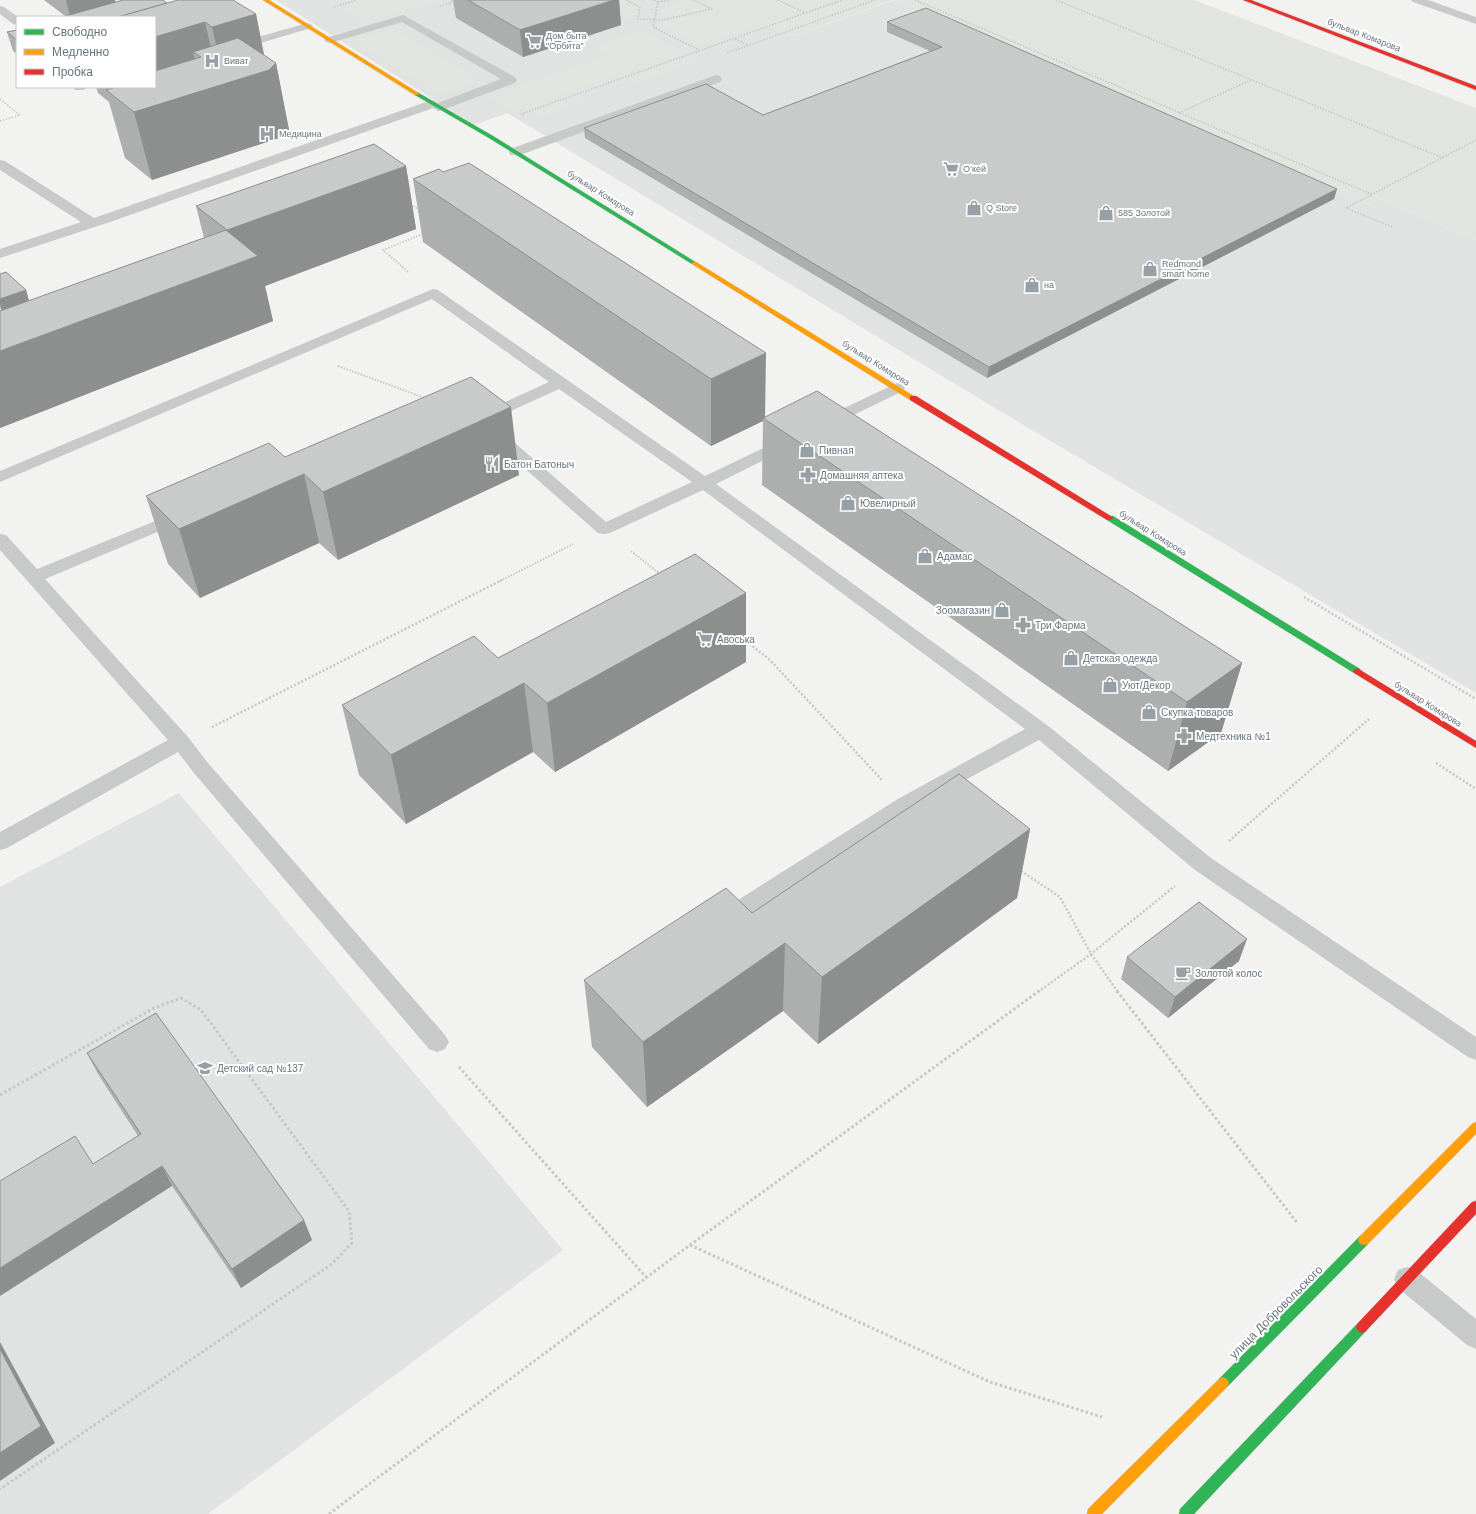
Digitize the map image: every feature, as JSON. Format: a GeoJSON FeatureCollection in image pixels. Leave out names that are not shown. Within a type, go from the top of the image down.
{"type":"FeatureCollection","features":[{"type":"Feature","properties":{"kind":"street","name":"бульвар Комарова"},"geometry":{"type":"LineString","coordinates":[[266,0],[897,388],[1017,460],[1476,745]]}},
{"type":"Feature","properties":{"kind":"street","name":"бульвар Комарова"},"geometry":{"type":"LineString","coordinates":[[1246,0],[1476,88]]}},
{"type":"Feature","properties":{"kind":"street","name":"улица Добровольского"},"geometry":{"type":"LineString","coordinates":[[1093,1514],[1476,1127]]}},
{"type":"Feature","properties":{"kind":"street"},"geometry":{"type":"LineString","coordinates":[[1185,1514],[1476,1206]]}},
{"type":"Feature","properties":{"kind":"lane"},"geometry":{"type":"LineString","coordinates":[[1417,0],[1476,21]]}},
{"type":"Feature","properties":{"kind":"lane"},"geometry":{"type":"LineString","coordinates":[[0,9],[16,21]]}},
{"type":"Feature","properties":{"kind":"lane"},"geometry":{"type":"LineString","coordinates":[[0,254],[92,224],[511,80],[403,18],[330,40]]}},
{"type":"Feature","properties":{"kind":"lane"},"geometry":{"type":"LineString","coordinates":[[222,50],[307,26]]}},
{"type":"Feature","properties":{"kind":"lane"},"geometry":{"type":"LineString","coordinates":[[515,152],[716,79]]}},
{"type":"Feature","properties":{"kind":"lane"},"geometry":{"type":"LineString","coordinates":[[0,164],[92,224]]}},
{"type":"Feature","properties":{"kind":"lane"},"geometry":{"type":"LineString","coordinates":[[0,477],[432,293],[704,483],[1040,730],[1203,864],[1476,1050]]}},
{"type":"Feature","properties":{"kind":"lane"},"geometry":{"type":"LineString","coordinates":[[561,382],[476,421],[604,529],[704,483],[897,388]]}},
{"type":"Feature","properties":{"kind":"lane"},"geometry":{"type":"LineString","coordinates":[[33,577],[193,510]]}},
{"type":"Feature","properties":{"kind":"lane"},"geometry":{"type":"LineString","coordinates":[[0,539],[181,742],[200,768],[437,1042]]}},
{"type":"Feature","properties":{"kind":"lane"},"geometry":{"type":"LineString","coordinates":[[746,906],[905,804],[1040,730]]}},
{"type":"Feature","properties":{"kind":"lane"},"geometry":{"type":"LineString","coordinates":[[0,842],[181,742]]}},
{"type":"Feature","properties":{"kind":"lane"},"geometry":{"type":"LineString","coordinates":[[1408,1279],[1476,1336]]}},
{"type":"Feature","properties":{"kind":"path"},"geometry":{"type":"LineString","coordinates":[[327,9],[357,0]]}},
{"type":"Feature","properties":{"kind":"path"},"geometry":{"type":"LineString","coordinates":[[626,0],[640,7],[638,19],[662,20],[712,9],[693,0]]}},
{"type":"Feature","properties":{"kind":"path"},"geometry":{"type":"LineString","coordinates":[[654,0],[658,2],[670,0]]}},
{"type":"Feature","properties":{"kind":"path"},"geometry":{"type":"LineString","coordinates":[[778,0],[806,13]]}},
{"type":"Feature","properties":{"kind":"path"},"geometry":{"type":"LineString","coordinates":[[525,117],[521,114],[842,0]]}},
{"type":"Feature","properties":{"kind":"path"},"geometry":{"type":"LineString","coordinates":[[915,0],[1373,195]]}},
{"type":"Feature","properties":{"kind":"path"},"geometry":{"type":"LineString","coordinates":[[1056,0],[1443,158]]}},
{"type":"Feature","properties":{"kind":"path"},"geometry":{"type":"LineString","coordinates":[[658,2],[653,26],[699,51]]}},
{"type":"Feature","properties":{"kind":"path"},"geometry":{"type":"LineString","coordinates":[[734,38],[749,46]]}},
{"type":"Feature","properties":{"kind":"path"},"geometry":{"type":"LineString","coordinates":[[1178,113],[1251,79]]}},
{"type":"Feature","properties":{"kind":"path"},"geometry":{"type":"LineString","coordinates":[[0,99],[20,115],[0,121]]}},
{"type":"Feature","properties":{"kind":"path"},"geometry":{"type":"LineString","coordinates":[[1392,227],[1346,208],[1476,140]]}},
{"type":"Feature","properties":{"kind":"path"},"geometry":{"type":"LineString","coordinates":[[409,203],[422,212]]}},
{"type":"Feature","properties":{"kind":"path"},"geometry":{"type":"LineString","coordinates":[[426,232],[383,250],[432,293]]}},
{"type":"Feature","properties":{"kind":"path"},"geometry":{"type":"LineString","coordinates":[[296,351],[402,389],[476,421]]}},
{"type":"Feature","properties":{"kind":"path"},"geometry":{"type":"LineString","coordinates":[[181,742],[604,529],[665,577]]}},
{"type":"Feature","properties":{"kind":"path"},"geometry":{"type":"LineString","coordinates":[[738,635],[769,659],[905,804]]}},
{"type":"Feature","properties":{"kind":"path"},"geometry":{"type":"LineString","coordinates":[[329,1514],[690,1245],[1091,954],[1203,864],[1369,719]]}},
{"type":"Feature","properties":{"kind":"path"},"geometry":{"type":"LineString","coordinates":[[1021,871],[1060,897],[1091,954],[1117,991],[1298,1224]]}},
{"type":"Feature","properties":{"kind":"path"},"geometry":{"type":"LineString","coordinates":[[0,1095],[154,1008],[181,998],[201,1010],[349,1211],[352,1243],[332,1264],[0,1488]]}},
{"type":"Feature","properties":{"kind":"path"},"geometry":{"type":"LineString","coordinates":[[437,1042],[646,1278]]}},
{"type":"Feature","properties":{"kind":"path"},"geometry":{"type":"LineString","coordinates":[[690,1245],[990,1382],[1102,1416]]}},
{"type":"Feature","properties":{"kind":"shaded area"},"geometry":{"type":"Polygon","coordinates":[[[276,0],[717,0],[794,36],[895,0],[1368,205],[1380,199],[1476,240],[1476,693],[995,408],[507,113],[474,125],[276,0]]]}},
{"type":"Feature","properties":{"kind":"shaded area"},"geometry":{"type":"Polygon","coordinates":[[[364,0],[443,0],[364,23],[339,8],[364,0]]]}},
{"type":"Feature","properties":{"kind":"shaded area"},"geometry":{"type":"Polygon","coordinates":[[[684,0],[705,9],[662,18],[664,7],[684,0]]]}},
{"type":"Feature","properties":{"kind":"shaded area"},"geometry":{"type":"Polygon","coordinates":[[[700,0],[893,0],[794,36],[766,23],[701,46],[661,26],[661,22],[720,10],[700,0]]]}},
{"type":"Feature","properties":{"kind":"shaded area"},"geometry":{"type":"Polygon","coordinates":[[[895,0],[1194,0],[1476,108],[1476,240],[1380,199],[1368,205],[895,0]]]}},
{"type":"Feature","properties":{"kind":"shaded area"},"geometry":{"type":"Polygon","coordinates":[[[623,1],[635,7],[633,16],[625,19],[606,8],[611,5],[623,1]]]}},
{"type":"Feature","properties":{"kind":"shaded area"},"geometry":{"type":"Polygon","coordinates":[[[392,28],[482,81],[441,95],[353,40],[392,28]]]}},
{"type":"Feature","properties":{"kind":"shaded area"},"geometry":{"type":"Polygon","coordinates":[[[640,30],[683,52],[513,112],[487,96],[609,55],[594,46],[640,30]]]}},
{"type":"Feature","properties":{"kind":"shaded area"},"geometry":{"type":"Polygon","coordinates":[[[692,57],[699,60],[636,83],[629,79],[692,57]]]}},
{"type":"Feature","properties":{"kind":"shaded area"},"geometry":{"type":"Polygon","coordinates":[[[580,96],[587,100],[540,117],[533,113],[580,96]]]}},
{"type":"Feature","properties":{"kind":"shaded area","name":"Детский сад №137"},"geometry":{"type":"Polygon","coordinates":[[[179,793],[563,1250],[208,1514],[0,1514],[0,887],[179,793]]]}},
{"type":"Feature","properties":{"kind":"building"},"geometry":{"type":"Polygon","coordinates":[[[123,0],[163,0],[167,3],[122,16],[66,16],[123,0]]]}},
{"type":"Feature","properties":{"kind":"building"},"geometry":{"type":"Polygon","coordinates":[[[178,0],[233,0],[256,14],[212,27],[205,22],[156,37],[156,16],[122,16],[178,0]]]}},
{"type":"Feature","properties":{"kind":"building"},"geometry":{"type":"Polygon","coordinates":[[[468,0],[614,0],[520,30],[468,0]]]}},
{"type":"Feature","properties":{"kind":"building","name":"О’кей"},"geometry":{"type":"Polygon","coordinates":[[[926,8],[1337,189],[989,367],[584,128],[706,84],[763,115],[942,47],[887,22],[926,8]]]}},
{"type":"Feature","properties":{"kind":"building"},"geometry":{"type":"Polygon","coordinates":[[[16,30],[16,39],[7,32],[16,30]]]}},
{"type":"Feature","properties":{"kind":"building"},"geometry":{"type":"Polygon","coordinates":[[[238,38],[276,63],[269,70],[134,112],[106,90],[113,88],[156,88],[156,71],[201,57],[193,52],[238,38]]]}},
{"type":"Feature","properties":{"kind":"building"},"geometry":{"type":"Polygon","coordinates":[[[374,144],[406,166],[227,230],[196,206],[374,144]]]}},
{"type":"Feature","properties":{"kind":"building"},"geometry":{"type":"Polygon","coordinates":[[[469,163],[766,353],[711,379],[413,179],[439,169],[443,172],[469,163]]]}},
{"type":"Feature","properties":{"kind":"building"},"geometry":{"type":"Polygon","coordinates":[[[226,230],[258,256],[0,351],[0,311],[226,230]]]}},
{"type":"Feature","properties":{"kind":"building"},"geometry":{"type":"Polygon","coordinates":[[[6,272],[26,290],[0,299],[0,274],[6,272]]]}},
{"type":"Feature","properties":{"kind":"building"},"geometry":{"type":"Polygon","coordinates":[[[471,377],[511,407],[323,492],[304,474],[179,529],[146,496],[269,443],[285,457],[471,377]]]}},
{"type":"Feature","properties":{"kind":"building"},"geometry":{"type":"Polygon","coordinates":[[[817,391],[1242,663],[1187,702],[763,418],[817,391]]]}},
{"type":"Feature","properties":{"kind":"building"},"geometry":{"type":"Polygon","coordinates":[[[695,554],[746,593],[547,703],[524,683],[391,755],[342,705],[474,636],[498,658],[695,554]]]}},
{"type":"Feature","properties":{"kind":"building"},"geometry":{"type":"Polygon","coordinates":[[[959,774],[1030,829],[822,977],[785,943],[643,1042],[584,980],[726,888],[752,913],[959,774]]]}},
{"type":"Feature","properties":{"kind":"building"},"geometry":{"type":"Polygon","coordinates":[[[1199,902],[1247,939],[1175,997],[1127,957],[1199,902]]]}},
{"type":"Feature","properties":{"kind":"building"},"geometry":{"type":"Polygon","coordinates":[[[156,1013],[304,1220],[232,1269],[162,1166],[0,1268],[0,1181],[75,1136],[93,1164],[141,1134],[87,1053],[156,1013]]]}},
{"type":"Feature","properties":{"kind":"building"},"geometry":{"type":"Polygon","coordinates":[[[0,1349],[41,1426],[0,1453],[0,1349]]]}},
{"type":"Feature","properties":{"kind":"traffic: fast"},"geometry":{"type":"LineString","coordinates":[[417,94],[491,137],[694,263]]}},
{"type":"Feature","properties":{"kind":"traffic: fast"},"geometry":{"type":"LineString","coordinates":[[1110,518],[1357,671]]}},
{"type":"Feature","properties":{"kind":"traffic: fast"},"geometry":{"type":"LineString","coordinates":[[1223,1383],[1364,1240]]}},
{"type":"Feature","properties":{"kind":"traffic: fast"},"geometry":{"type":"LineString","coordinates":[[1185,1514],[1362,1327]]}},
{"type":"Feature","properties":{"kind":"traffic: slow"},"geometry":{"type":"LineString","coordinates":[[266,0],[417,94]]}},
{"type":"Feature","properties":{"kind":"traffic: slow"},"geometry":{"type":"LineString","coordinates":[[694,263],[913,398]]}},
{"type":"Feature","properties":{"kind":"traffic: slow"},"geometry":{"type":"LineString","coordinates":[[1364,1240],[1476,1127]]}},
{"type":"Feature","properties":{"kind":"traffic: slow"},"geometry":{"type":"LineString","coordinates":[[1093,1514],[1223,1383]]}},
{"type":"Feature","properties":{"kind":"traffic: jam"},"geometry":{"type":"LineString","coordinates":[[1246,0],[1476,88]]}},
{"type":"Feature","properties":{"kind":"traffic: jam"},"geometry":{"type":"LineString","coordinates":[[913,398],[1110,518]]}},
{"type":"Feature","properties":{"kind":"traffic: jam"},"geometry":{"type":"LineString","coordinates":[[1357,671],[1476,745]]}},
{"type":"Feature","properties":{"kind":"traffic: jam"},"geometry":{"type":"LineString","coordinates":[[1362,1327],[1476,1206]]}},
{"type":"Feature","properties":{"kind":"place","name":"Дом быта \"Орбита\""},"geometry":{"type":"Point","coordinates":[534,41]}},
{"type":"Feature","properties":{"kind":"place","name":"Виват"},"geometry":{"type":"Point","coordinates":[212,61]}},
{"type":"Feature","properties":{"kind":"place","name":"Медицина"},"geometry":{"type":"Point","coordinates":[267,134]}},
{"type":"Feature","properties":{"kind":"place","name":"О’кей"},"geometry":{"type":"Point","coordinates":[951,169]}},
{"type":"Feature","properties":{"kind":"place","name":"Q Store"},"geometry":{"type":"Point","coordinates":[974,208]}},
{"type":"Feature","properties":{"kind":"place","name":"585 Золотой"},"geometry":{"type":"Point","coordinates":[1106,213]}},
{"type":"Feature","properties":{"kind":"place","name":"Redmond smart home"},"geometry":{"type":"Point","coordinates":[1150,269]}},
{"type":"Feature","properties":{"kind":"place","name":"на"},"geometry":{"type":"Point","coordinates":[1032,285]}},
{"type":"Feature","properties":{"kind":"place","name":"Пивная"},"geometry":{"type":"Point","coordinates":[807,450]}},
{"type":"Feature","properties":{"kind":"place","name":"Батон Батоныч"},"geometry":{"type":"Point","coordinates":[492,464]}},
{"type":"Feature","properties":{"kind":"place","name":"Домашняя аптека"},"geometry":{"type":"Point","coordinates":[808,475]}},
{"type":"Feature","properties":{"kind":"place","name":"Ювелирный"},"geometry":{"type":"Point","coordinates":[848,503]}},
{"type":"Feature","properties":{"kind":"place","name":"Адамас"},"geometry":{"type":"Point","coordinates":[925,556]}},
{"type":"Feature","properties":{"kind":"place","name":"Зоомагазин"},"geometry":{"type":"Point","coordinates":[1002,610]}},
{"type":"Feature","properties":{"kind":"place","name":"Три Фарма"},"geometry":{"type":"Point","coordinates":[1023,625]}},
{"type":"Feature","properties":{"kind":"place","name":"Авоська"},"geometry":{"type":"Point","coordinates":[705,639]}},
{"type":"Feature","properties":{"kind":"place","name":"Детская одежда"},"geometry":{"type":"Point","coordinates":[1071,658]}},
{"type":"Feature","properties":{"kind":"place","name":"Уют/Декор"},"geometry":{"type":"Point","coordinates":[1110,685]}},
{"type":"Feature","properties":{"kind":"place","name":"Скупка товаров"},"geometry":{"type":"Point","coordinates":[1149,712]}},
{"type":"Feature","properties":{"kind":"place","name":"Медтехника №1"},"geometry":{"type":"Point","coordinates":[1184,736]}},
{"type":"Feature","properties":{"kind":"place","name":"Золотой колос"},"geometry":{"type":"Point","coordinates":[1183,973]}},
{"type":"Feature","properties":{"kind":"place","name":"Детский сад №137"},"geometry":{"type":"Point","coordinates":[205,1068]}}]}
